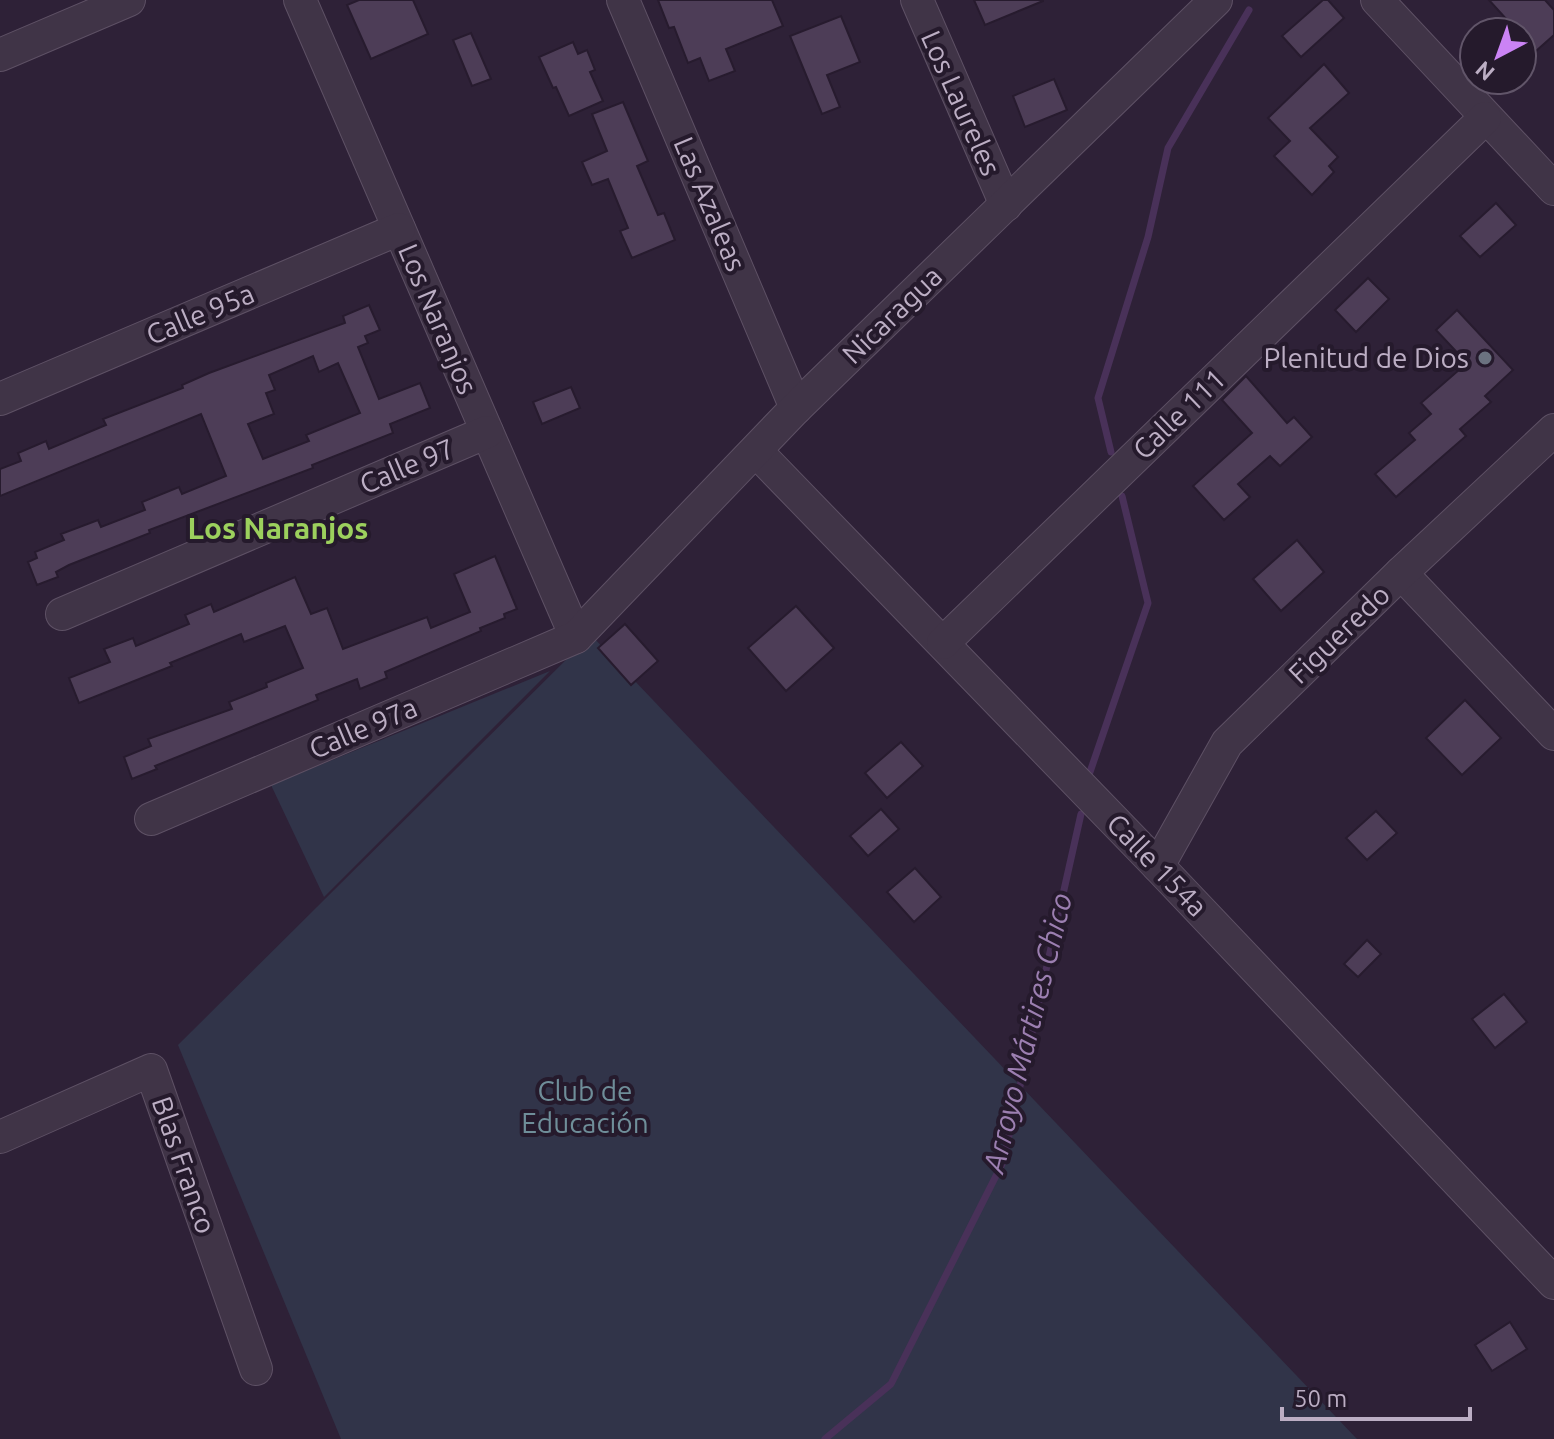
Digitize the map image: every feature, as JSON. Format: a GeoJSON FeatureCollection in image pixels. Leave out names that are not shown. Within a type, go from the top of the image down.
{"type":"FeatureCollection","features":[{"type":"Feature","properties":{"kind":"street"},"geometry":{"type":"LineString","coordinates":[[0,55],[129,0]]}},
{"type":"Feature","properties":{"kind":"street","name":"Los Naranjos"},"geometry":{"type":"LineString","coordinates":[[300,0],[576,637]]}},
{"type":"Feature","properties":{"kind":"street","name":"Las Azaleas"},"geometry":{"type":"LineString","coordinates":[[623,0],[796,408]]}},
{"type":"Feature","properties":{"kind":"street","name":"Los Laureles"},"geometry":{"type":"LineString","coordinates":[[917,0],[1006,205]]}},
{"type":"Feature","properties":{"kind":"street","name":"Nicaragua"},"geometry":{"type":"LineString","coordinates":[[576,637],[796,408],[1216,0]]}},
{"type":"Feature","properties":{"kind":"street"},"geometry":{"type":"LineString","coordinates":[[1377,0],[1554,189]]}},
{"type":"Feature","properties":{"kind":"street","name":"Calle 111"},"geometry":{"type":"LineString","coordinates":[[943,643],[1485,118]]}},
{"type":"Feature","properties":{"kind":"street","name":"Calle 95a"},"geometry":{"type":"LineString","coordinates":[[0,399],[399,229]]}},
{"type":"Feature","properties":{"kind":"street","name":"Figueredo"},"geometry":{"type":"LineString","coordinates":[[1158,866],[1227,743],[1401,573],[1554,430]]}},
{"type":"Feature","properties":{"kind":"street","name":"Calle 97"},"geometry":{"type":"LineString","coordinates":[[62,614],[487,432]]}},
{"type":"Feature","properties":{"kind":"street","name":"Calle 154a"},"geometry":{"type":"LineString","coordinates":[[756,451],[1158,866],[1554,1283]]}},
{"type":"Feature","properties":{"kind":"street"},"geometry":{"type":"LineString","coordinates":[[1401,573],[1554,734]]}},
{"type":"Feature","properties":{"kind":"street","name":"Calle 97a"},"geometry":{"type":"LineString","coordinates":[[151,819],[576,637]]}},
{"type":"Feature","properties":{"kind":"street","name":"Blas Franco"},"geometry":{"type":"LineString","coordinates":[[0,1137],[151,1070],[256,1369]]}},
{"type":"Feature","properties":{"kind":"green space","name":"Club de Educación"},"geometry":{"type":"Polygon","coordinates":[[[591,635],[1357,1439],[341,1439],[178,1045],[591,635]]]}},
{"type":"Feature","properties":{"kind":"green space"},"geometry":{"type":"Polygon","coordinates":[[[550,671],[324,897],[271,785],[550,671]]]}},
{"type":"Feature","properties":{"kind":"building"},"geometry":{"type":"Polygon","coordinates":[[[359,0],[413,0],[428,34],[371,59],[347,5],[359,0]]]}},
{"type":"Feature","properties":{"kind":"building"},"geometry":{"type":"Polygon","coordinates":[[[658,0],[772,0],[783,26],[726,49],[735,71],[709,81],[700,58],[688,63],[674,27],[669,28],[658,0]]]}},
{"type":"Feature","properties":{"kind":"building"},"geometry":{"type":"Polygon","coordinates":[[[974,0],[1043,0],[1043,1],[985,25],[974,0]]]}},
{"type":"Feature","properties":{"kind":"building"},"geometry":{"type":"Polygon","coordinates":[[[1323,0],[1328,0],[1344,18],[1301,57],[1282,36],[1323,0]]]}},
{"type":"Feature","properties":{"kind":"building"},"geometry":{"type":"Polygon","coordinates":[[[1489,0],[1545,0],[1554,10],[1554,35],[1538,49],[1538,16],[1504,16],[1489,0]]]}},
{"type":"Feature","properties":{"kind":"building"},"geometry":{"type":"Polygon","coordinates":[[[841,16],[860,62],[827,75],[840,107],[822,114],[790,36],[841,16]]]}},
{"type":"Feature","properties":{"kind":"building"},"geometry":{"type":"Polygon","coordinates":[[[471,33],[491,79],[472,86],[453,40],[471,33]]]}},
{"type":"Feature","properties":{"kind":"building"},"geometry":{"type":"Polygon","coordinates":[[[573,42],[578,54],[587,50],[595,70],[590,72],[603,101],[569,116],[539,57],[573,42]]]}},
{"type":"Feature","properties":{"kind":"building"},"geometry":{"type":"Polygon","coordinates":[[[1324,64],[1349,93],[1310,128],[1338,157],[1329,166],[1334,172],[1312,195],[1274,156],[1290,141],[1268,118],[1324,64]]]}},
{"type":"Feature","properties":{"kind":"building"},"geometry":{"type":"Polygon","coordinates":[[[1054,79],[1067,110],[1025,127],[1013,96],[1054,79]]]}},
{"type":"Feature","properties":{"kind":"building"},"geometry":{"type":"Polygon","coordinates":[[[623,102],[648,161],[637,166],[658,215],[664,213],[675,240],[632,258],[620,231],[628,228],[608,179],[592,185],[582,162],[607,151],[592,114],[623,102]]]}},
{"type":"Feature","properties":{"kind":"building"},"geometry":{"type":"Polygon","coordinates":[[[1496,203],[1516,225],[1480,257],[1460,236],[1496,203]]]}},
{"type":"Feature","properties":{"kind":"building"},"geometry":{"type":"Polygon","coordinates":[[[1368,278],[1389,299],[1356,332],[1335,310],[1368,278]]]}},
{"type":"Feature","properties":{"kind":"building"},"geometry":{"type":"Polygon","coordinates":[[[369,305],[380,330],[365,336],[368,343],[358,347],[379,399],[420,383],[430,408],[390,424],[393,433],[312,465],[313,468],[149,530],[150,533],[69,565],[56,572],[58,577],[37,585],[28,562],[37,558],[35,552],[64,540],[61,534],[98,520],[101,527],[145,510],[142,502],[179,487],[182,494],[226,476],[201,414],[0,496],[0,469],[21,461],[18,453],[46,441],[49,449],[106,425],[103,419],[183,388],[182,385],[209,373],[345,323],[343,316],[369,305]],[[313,356],[269,375],[275,390],[266,393],[274,414],[248,424],[263,459],[309,441],[306,435],[360,413],[338,363],[319,372],[313,356]]]}},
{"type":"Feature","properties":{"kind":"building"},"geometry":{"type":"Polygon","coordinates":[[[1457,310],[1513,370],[1485,396],[1491,402],[1460,429],[1466,436],[1396,497],[1375,474],[1415,440],[1409,433],[1431,414],[1421,403],[1467,363],[1436,330],[1457,310]]]}},
{"type":"Feature","properties":{"kind":"building"},"geometry":{"type":"Polygon","coordinates":[[[1246,376],[1287,423],[1294,417],[1312,437],[1280,466],[1270,456],[1238,484],[1250,497],[1224,520],[1193,486],[1252,433],[1222,400],[1246,376]]]}},
{"type":"Feature","properties":{"kind":"building"},"geometry":{"type":"Polygon","coordinates":[[[571,387],[580,408],[542,424],[533,402],[571,387]]]}},
{"type":"Feature","properties":{"kind":"building"},"geometry":{"type":"Polygon","coordinates":[[[1297,540],[1324,572],[1281,611],[1253,579],[1297,540]]]}},
{"type":"Feature","properties":{"kind":"building"},"geometry":{"type":"Polygon","coordinates":[[[495,556],[517,609],[504,614],[505,618],[385,672],[387,678],[360,689],[357,679],[316,695],[318,700],[155,766],[157,769],[132,779],[124,757],[151,746],[148,739],[232,709],[229,702],[303,668],[285,626],[244,642],[241,634],[170,663],[172,666],[79,703],[69,678],[110,662],[104,649],[133,638],[136,646],[189,624],[185,615],[211,604],[214,612],[295,577],[311,614],[327,608],[343,649],[427,617],[431,628],[470,612],[454,574],[495,556]]]}},
{"type":"Feature","properties":{"kind":"building"},"geometry":{"type":"Polygon","coordinates":[[[796,606],[834,648],[786,691],[748,648],[796,606]]]}},
{"type":"Feature","properties":{"kind":"building"},"geometry":{"type":"Polygon","coordinates":[[[625,624],[658,661],[631,685],[598,648],[625,624]]]}},
{"type":"Feature","properties":{"kind":"building"},"geometry":{"type":"Polygon","coordinates":[[[1465,700],[1501,738],[1462,775],[1426,738],[1465,700]]]}},
{"type":"Feature","properties":{"kind":"building"},"geometry":{"type":"Polygon","coordinates":[[[901,742],[923,766],[887,798],[865,773],[901,742]]]}},
{"type":"Feature","properties":{"kind":"building"},"geometry":{"type":"Polygon","coordinates":[[[881,809],[899,829],[868,856],[850,836],[881,809]]]}},
{"type":"Feature","properties":{"kind":"building"},"geometry":{"type":"Polygon","coordinates":[[[1376,811],[1397,833],[1367,860],[1346,838],[1376,811]]]}},
{"type":"Feature","properties":{"kind":"building"},"geometry":{"type":"Polygon","coordinates":[[[915,868],[941,897],[914,922],[887,892],[915,868]]]}},
{"type":"Feature","properties":{"kind":"building"},"geometry":{"type":"Polygon","coordinates":[[[1367,940],[1381,954],[1358,977],[1344,964],[1367,940]]]}},
{"type":"Feature","properties":{"kind":"building"},"geometry":{"type":"Polygon","coordinates":[[[1504,994],[1527,1022],[1495,1048],[1472,1019],[1504,994]]]}},
{"type":"Feature","properties":{"kind":"building"},"geometry":{"type":"Polygon","coordinates":[[[1510,1322],[1527,1349],[1492,1371],[1475,1345],[1510,1322]]]}},
{"type":"Feature","properties":{"kind":"waterway","name":"Arroyo Mártires Chico"},"geometry":{"type":"LineString","coordinates":[[1111,452],[1098,398],[1148,237],[1168,148],[1249,10]]}},
{"type":"Feature","properties":{"kind":"waterway","name":"Arroyo Mártires Chico"},"geometry":{"type":"LineString","coordinates":[[1090,772],[1148,603],[1122,496]]}},
{"type":"Feature","properties":{"kind":"waterway","name":"Arroyo Mártires Chico"},"geometry":{"type":"LineString","coordinates":[[825,1439],[891,1384],[1003,1162],[1081,814]]}},
{"type":"Feature","properties":{"kind":"place","name":"Plenitud de Dios"},"geometry":{"type":"Point","coordinates":[1485,358]}},
{"type":"Feature","properties":{"kind":"district","name":"Los Naranjos"},"geometry":{"type":"Point","coordinates":[278,529]}}]}
